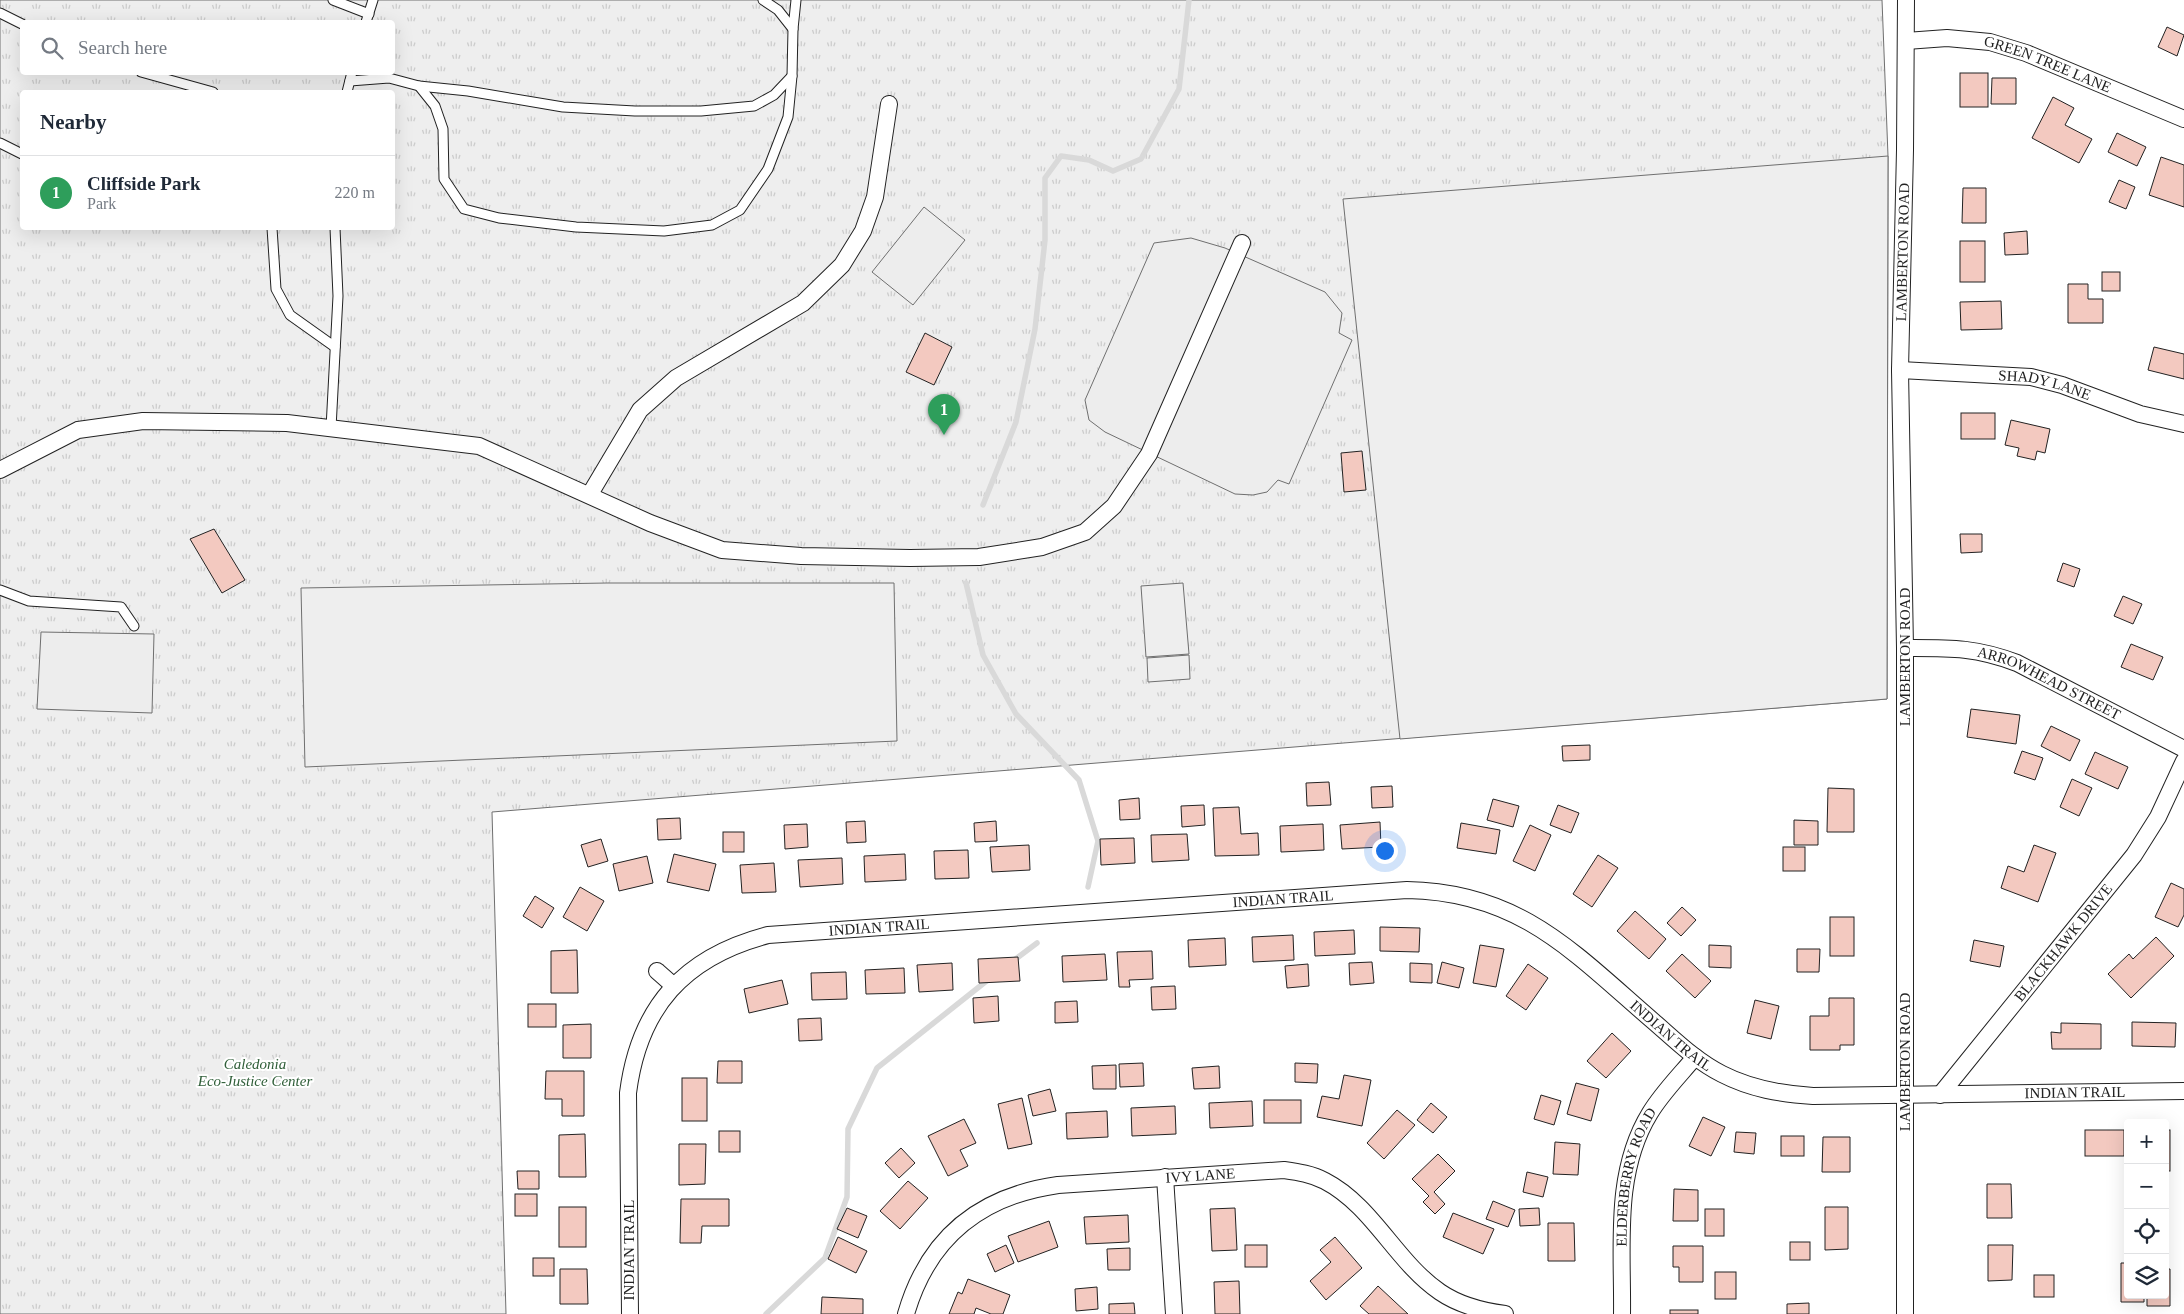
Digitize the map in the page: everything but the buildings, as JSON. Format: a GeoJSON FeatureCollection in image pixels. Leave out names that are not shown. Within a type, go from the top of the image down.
{"type":"FeatureCollection","features":[{"type":"Feature","properties":{"kind":"street","name":"LAMBERTON ROAD"},"geometry":{"type":"LineString","coordinates":[[1905,1314],[1905,648],[1900,370],[1906,0]]}},
{"type":"Feature","properties":{"kind":"street","name":"GREEN TREE LANE"},"geometry":{"type":"LineString","coordinates":[[1906,41],[1946,38],[1990,42],[2026,53],[2184,119]]}},
{"type":"Feature","properties":{"kind":"street"},"geometry":{"type":"LineString","coordinates":[[590,494],[640,410],[676,378],[803,303],[842,265],[863,230],[875,197],[889,104]]}},
{"type":"Feature","properties":{"kind":"street"},"geometry":{"type":"LineString","coordinates":[[0,470],[78,430],[143,420],[287,423],[478,446],[590,494],[650,523],[722,550],[802,556],[910,558],[980,556],[1042,546],[1085,532],[1114,506],[1149,454],[1242,243]]}},
{"type":"Feature","properties":{"kind":"street","name":"SHADY LANE"},"geometry":{"type":"LineString","coordinates":[[1900,370],[2031,377],[2062,385],[2140,414],[2184,424]]}},
{"type":"Feature","properties":{"kind":"street","name":"ARROWHEAD STREET"},"geometry":{"type":"LineString","coordinates":[[1905,648],[1966,648],[1993,654],[2017,663],[2184,749]]}},
{"type":"Feature","properties":{"kind":"street","name":"BLACKHAWK DRIVE"},"geometry":{"type":"LineString","coordinates":[[1940,1095],[2134,854],[2180,783],[2184,761]]}},
{"type":"Feature","properties":{"kind":"street","name":"INDIAN TRAIL"},"geometry":{"type":"LineString","coordinates":[[630,1314],[628,1093],[632,1068],[640,1041],[652,1016],[674,986],[694,968],[715,954],[740,943],[776,934],[1422,890],[1466,896],[1500,907],[1529,921],[1559,940],[1696,1058],[1722,1074],[1751,1086],[1782,1094],[1813,1096],[2184,1091]]}},
{"type":"Feature","properties":{"kind":"street"},"geometry":{"type":"LineString","coordinates":[[657,971],[674,986]]}},
{"type":"Feature","properties":{"kind":"street","name":"ELDERBERRY ROAD"},"geometry":{"type":"LineString","coordinates":[[1622,1314],[1623,1193],[1628,1165],[1636,1139],[1650,1114],[1666,1090],[1696,1058]]}},
{"type":"Feature","properties":{"kind":"street","name":"IVY LANE"},"geometry":{"type":"LineString","coordinates":[[906,1314],[912,1293],[930,1260],[958,1226],[981,1210],[1006,1197],[1033,1188],[1165,1177],[1284,1170],[1305,1173],[1323,1180],[1342,1191],[1358,1205],[1421,1277],[1441,1292],[1462,1304],[1505,1314]]}},
{"type":"Feature","properties":{"kind":"street"},"geometry":{"type":"LineString","coordinates":[[1165,1177],[1174,1314]]}},
{"type":"Feature","properties":{"kind":"lane"},"geometry":{"type":"LineString","coordinates":[[334,0],[367,18],[373,0]]}},
{"type":"Feature","properties":{"kind":"lane"},"geometry":{"type":"LineString","coordinates":[[763,0],[778,10],[793,28]]}},
{"type":"Feature","properties":{"kind":"lane"},"geometry":{"type":"LineString","coordinates":[[419,86],[435,106],[443,130],[444,179],[464,210],[509,220],[576,227],[664,231],[712,225],[740,210],[768,169],[788,117],[796,0]]}},
{"type":"Feature","properties":{"kind":"lane"},"geometry":{"type":"LineString","coordinates":[[0,13],[20,23]]}},
{"type":"Feature","properties":{"kind":"lane"},"geometry":{"type":"LineString","coordinates":[[152,75],[206,90]]}},
{"type":"Feature","properties":{"kind":"lane"},"geometry":{"type":"LineString","coordinates":[[348,90],[351,77],[389,78],[419,86],[468,91],[563,107],[635,111],[701,111],[754,106],[774,95],[792,76]]}},
{"type":"Feature","properties":{"kind":"lane"},"geometry":{"type":"LineString","coordinates":[[0,143],[20,153]]}},
{"type":"Feature","properties":{"kind":"lane"},"geometry":{"type":"LineString","coordinates":[[272,230],[276,290],[290,315],[335,347]]}},
{"type":"Feature","properties":{"kind":"lane"},"geometry":{"type":"LineString","coordinates":[[331,428],[338,296],[335,230]]}},
{"type":"Feature","properties":{"kind":"lane"},"geometry":{"type":"LineString","coordinates":[[0,590],[29,601],[121,607],[134,626]]}},
{"type":"Feature","properties":{"kind":"green space","name":"Caledonia Eco-Justice Center"},"geometry":{"type":"Polygon","coordinates":[[[0,0],[1882,0],[1888,156],[1887,699],[492,812],[506,1314],[0,1314],[0,0]]]}},
{"type":"Feature","properties":{"kind":"green space"},"geometry":{"type":"Polygon","coordinates":[[[1888,156],[1887,699],[1400,739],[1343,199],[1888,156]]]}},
{"type":"Feature","properties":{"kind":"green space"},"geometry":{"type":"Polygon","coordinates":[[[607,583],[894,583],[897,741],[305,767],[301,588],[607,583]]]}},
{"type":"Feature","properties":{"kind":"green space"},"geometry":{"type":"Polygon","coordinates":[[[1183,583],[1189,654],[1146,657],[1141,586],[1183,583]]]}},
{"type":"Feature","properties":{"kind":"green space"},"geometry":{"type":"Polygon","coordinates":[[[1189,655],[1190,679],[1148,682],[1147,658],[1189,655]]]}},
{"type":"Feature","properties":{"kind":"shaded area"},"geometry":{"type":"Polygon","coordinates":[[[924,207],[965,240],[913,305],[872,272],[924,207]]]}},
{"type":"Feature","properties":{"kind":"shaded area"},"geometry":{"type":"Polygon","coordinates":[[[1191,238],[1225,248],[1325,292],[1342,313],[1339,333],[1352,340],[1289,484],[1278,480],[1267,492],[1253,495],[1235,494],[1105,432],[1089,420],[1085,400],[1154,243],[1191,238]]]}},
{"type":"Feature","properties":{"kind":"shaded area"},"geometry":{"type":"Polygon","coordinates":[[[41,632],[154,634],[152,713],[37,709],[41,632]]]}},
{"type":"Feature","properties":{"kind":"waterway"},"geometry":{"type":"LineString","coordinates":[[983,505],[1016,422],[1035,329],[1045,240],[1045,178],[1061,156],[1089,160],[1113,171],[1141,159],[1179,89],[1189,0]]}},
{"type":"Feature","properties":{"kind":"waterway"},"geometry":{"type":"LineString","coordinates":[[966,583],[983,655],[1016,714],[1079,780],[1098,841],[1088,887]]}},
{"type":"Feature","properties":{"kind":"waterway"},"geometry":{"type":"LineString","coordinates":[[1013,961],[1037,943]]}},
{"type":"Feature","properties":{"kind":"waterway"},"geometry":{"type":"LineString","coordinates":[[766,1314],[825,1258],[847,1197],[848,1129],[877,1068],[989,979]]}},
{"type":"Feature","properties":{"kind":"place","name":"Cliffside Park"},"geometry":{"type":"Point","coordinates":[944,435]}}]}
